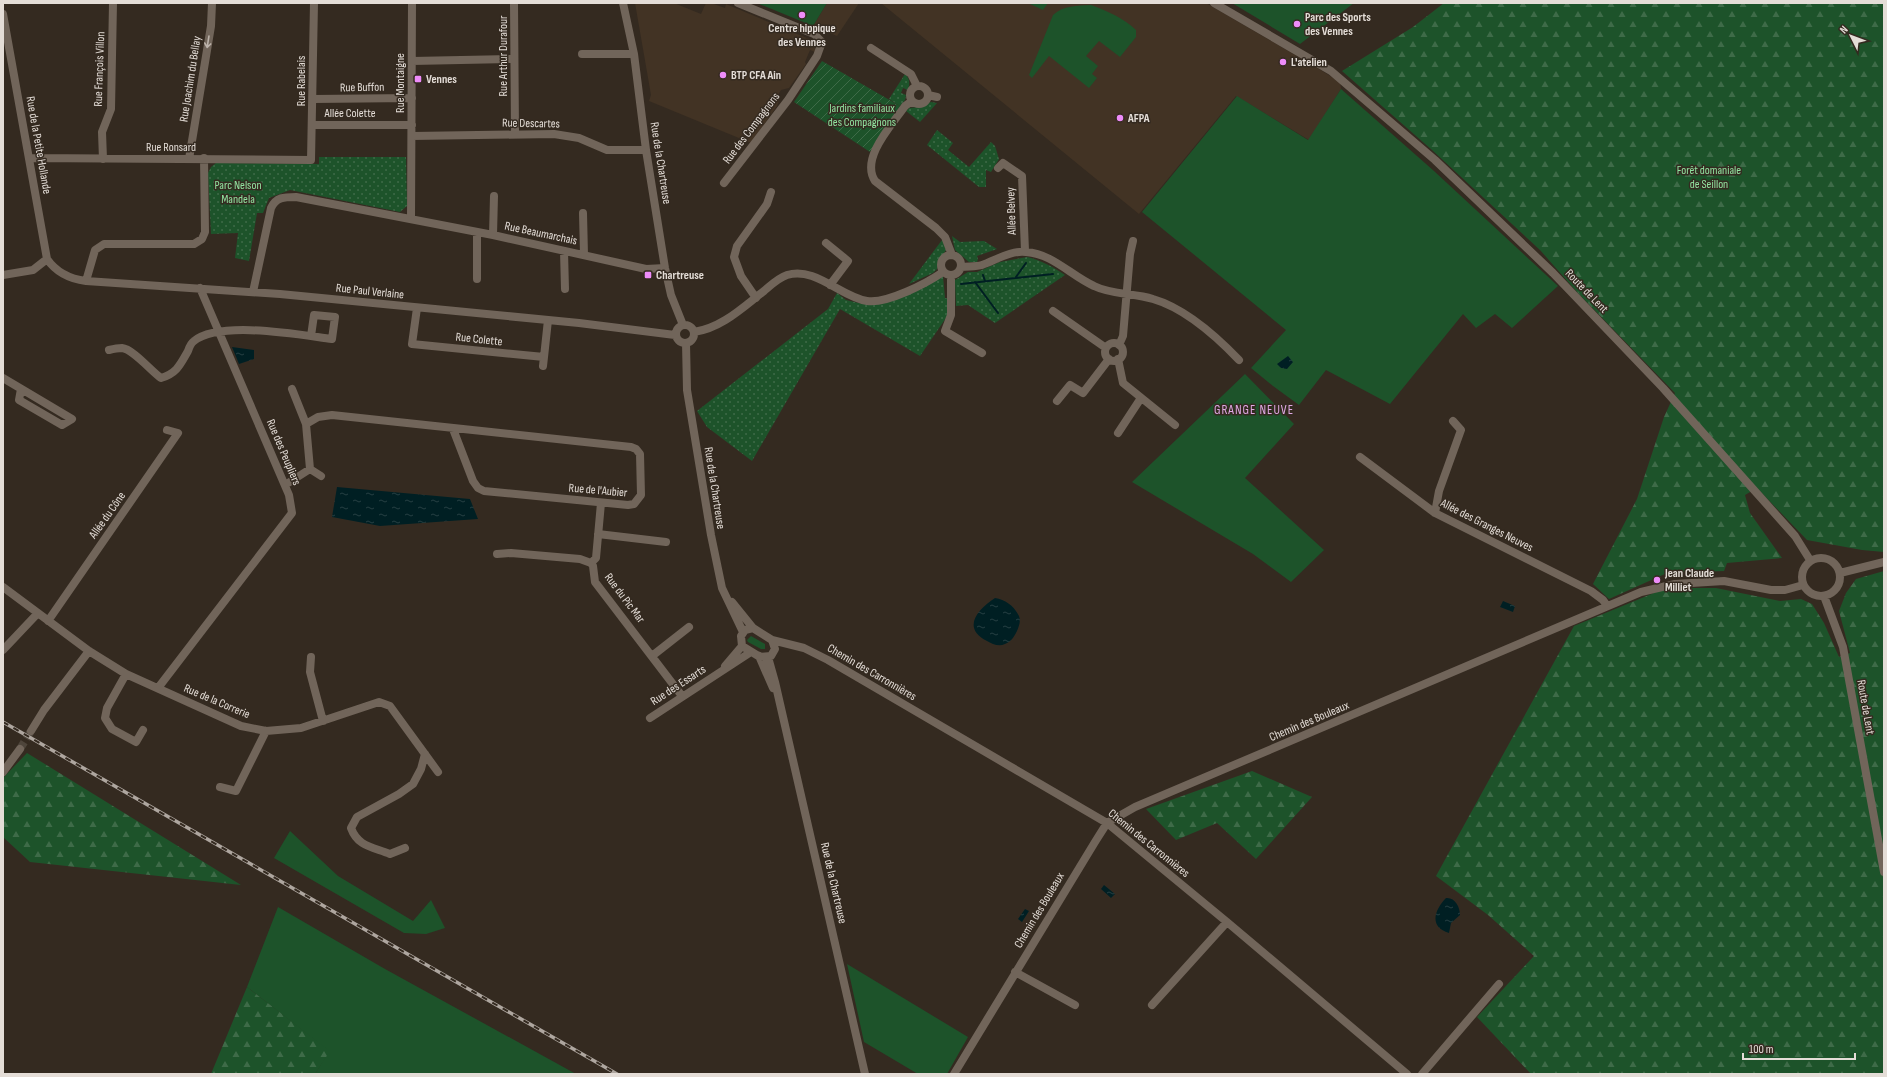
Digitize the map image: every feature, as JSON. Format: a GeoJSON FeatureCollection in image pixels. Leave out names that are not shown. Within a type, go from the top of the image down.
{"type":"FeatureCollection","features":[{"type":"Feature","properties":{"kind":"street","name":"Rue François Villon"},"geometry":{"type":"LineString","coordinates":[[104,159],[102,132],[111,109],[113,3]]}},
{"type":"Feature","properties":{"kind":"street","name":"Rue Joachim du Bellay"},"geometry":{"type":"LineString","coordinates":[[189,159],[211,26],[212,3]]}},
{"type":"Feature","properties":{"kind":"street","name":"Rue Rabelais"},"geometry":{"type":"LineString","coordinates":[[311,160],[313,125],[314,3]]}},
{"type":"Feature","properties":{"kind":"street","name":"Rue Montaigne"},"geometry":{"type":"LineString","coordinates":[[411,219],[412,3]]}},
{"type":"Feature","properties":{"kind":"street","name":"Rue Arthur Durafour"},"geometry":{"type":"LineString","coordinates":[[514,3],[515,133]]}},
{"type":"Feature","properties":{"kind":"street","name":"Rue de la Chartreuse"},"geometry":{"type":"LineString","coordinates":[[623,3],[634,54],[646,150],[665,268],[671,295],[682,325]]}},
{"type":"Feature","properties":{"kind":"street","name":"Rue des Compagnons"},"geometry":{"type":"LineString","coordinates":[[724,183],[788,100],[817,56],[822,42],[814,34],[738,3]]}},
{"type":"Feature","properties":{"kind":"street","name":"Route de Lent"},"geometry":{"type":"LineString","coordinates":[[1214,3],[1320,63],[1346,82],[1435,160],[1553,273],[1663,388],[1795,536],[1810,560]]}},
{"type":"Feature","properties":{"kind":"street","name":"Rue de la Petite Hollande"},"geometry":{"type":"LineString","coordinates":[[3,14],[47,259]]}},
{"type":"Feature","properties":{"kind":"street"},"geometry":{"type":"LineString","coordinates":[[871,48],[911,74],[917,86],[925,88],[928,95],[926,101],[920,104],[912,101]]}},
{"type":"Feature","properties":{"kind":"street"},"geometry":{"type":"LineString","coordinates":[[582,54],[634,54]]}},
{"type":"Feature","properties":{"kind":"street"},"geometry":{"type":"LineString","coordinates":[[412,61],[514,59]]}},
{"type":"Feature","properties":{"kind":"street"},"geometry":{"type":"LineString","coordinates":[[912,101],[910,91],[917,86]]}},
{"type":"Feature","properties":{"kind":"street"},"geometry":{"type":"LineString","coordinates":[[928,95],[937,97]]}},
{"type":"Feature","properties":{"kind":"street","name":"Rue Buffon"},"geometry":{"type":"LineString","coordinates":[[313,99],[412,98]]}},
{"type":"Feature","properties":{"kind":"street"},"geometry":{"type":"LineString","coordinates":[[912,101],[905,106],[873,153],[870,164],[871,175],[875,181],[940,232],[949,245],[952,255]]}},
{"type":"Feature","properties":{"kind":"street","name":"Allée Colette"},"geometry":{"type":"LineString","coordinates":[[313,125],[412,125]]}},
{"type":"Feature","properties":{"kind":"street","name":"Rue Descartes"},"geometry":{"type":"LineString","coordinates":[[412,136],[515,133],[518,136],[554,134],[579,138],[607,150],[646,150]]}},
{"type":"Feature","properties":{"kind":"street","name":"Rue Ronsard"},"geometry":{"type":"LineString","coordinates":[[30,158],[204,158],[311,160]]}},
{"type":"Feature","properties":{"kind":"street"},"geometry":{"type":"LineString","coordinates":[[86,281],[95,250],[104,244],[194,244],[202,239],[205,232],[204,158]]}},
{"type":"Feature","properties":{"kind":"street","name":"Allée Belvey"},"geometry":{"type":"LineString","coordinates":[[998,168],[1003,163],[1022,176],[1025,251]]}},
{"type":"Feature","properties":{"kind":"street"},"geometry":{"type":"LineString","coordinates":[[756,298],[741,276],[734,257],[737,246],[767,204],[771,192]]}},
{"type":"Feature","properties":{"kind":"street"},"geometry":{"type":"LineString","coordinates":[[493,235],[494,196]]}},
{"type":"Feature","properties":{"kind":"street","name":"Rue Beaumarchais"},"geometry":{"type":"LineString","coordinates":[[253,292],[271,208],[274,201],[282,197],[296,197],[493,235],[646,269],[665,268]]}},
{"type":"Feature","properties":{"kind":"street"},"geometry":{"type":"LineString","coordinates":[[584,213],[584,255]]}},
{"type":"Feature","properties":{"kind":"street"},"geometry":{"type":"LineString","coordinates":[[477,232],[477,279]]}},
{"type":"Feature","properties":{"kind":"street"},"geometry":{"type":"LineString","coordinates":[[1118,359],[1123,353],[1120,345],[1124,336],[1130,254],[1133,241]]}},
{"type":"Feature","properties":{"kind":"street"},"geometry":{"type":"LineString","coordinates":[[826,243],[848,261],[830,285]]}},
{"type":"Feature","properties":{"kind":"street"},"geometry":{"type":"LineString","coordinates":[[564,251],[566,289]]}},
{"type":"Feature","properties":{"kind":"street"},"geometry":{"type":"LineString","coordinates":[[961,268],[981,265],[999,257],[1025,251],[1039,254],[1094,286],[1152,298],[1172,306],[1223,343],[1239,360]]}},
{"type":"Feature","properties":{"kind":"street"},"geometry":{"type":"LineString","coordinates":[[952,255],[958,258],[961,268],[958,273],[951,276],[943,272],[942,262],[946,256],[952,255]]}},
{"type":"Feature","properties":{"kind":"street"},"geometry":{"type":"LineString","coordinates":[[3,275],[33,270],[47,259]]}},
{"type":"Feature","properties":{"kind":"street","name":"Rue Paul Verlaine"},"geometry":{"type":"LineString","coordinates":[[47,259],[54,269],[63,274],[86,281],[253,292],[548,320],[675,335]]}},
{"type":"Feature","properties":{"kind":"street"},"geometry":{"type":"LineString","coordinates":[[694,332],[717,325],[756,298],[776,281],[787,275],[798,274],[816,278],[859,299],[876,301],[907,291],[943,272]]}},
{"type":"Feature","properties":{"kind":"street"},"geometry":{"type":"LineString","coordinates":[[951,276],[951,315],[945,331],[982,353]]}},
{"type":"Feature","properties":{"kind":"street","name":"Rue des Peupliers"},"geometry":{"type":"LineString","coordinates":[[158,688],[292,513],[289,495],[285,484],[200,288]]}},
{"type":"Feature","properties":{"kind":"street","name":"Rue Colette"},"geometry":{"type":"LineString","coordinates":[[417,308],[412,344],[544,361],[548,320]]}},
{"type":"Feature","properties":{"kind":"street"},"geometry":{"type":"LineString","coordinates":[[1053,311],[1106,348]]}},
{"type":"Feature","properties":{"kind":"street"},"geometry":{"type":"LineString","coordinates":[[682,325],[691,327],[694,332],[694,338],[686,343],[678,340],[675,335],[677,329],[682,325]]}},
{"type":"Feature","properties":{"kind":"street"},"geometry":{"type":"LineString","coordinates":[[109,350],[123,348],[132,352],[152,372],[161,378],[172,374],[181,364],[193,341],[218,332],[239,329],[311,336]]}},
{"type":"Feature","properties":{"kind":"street","name":"Rue de la Chartreuse"},"geometry":{"type":"LineString","coordinates":[[686,343],[685,372],[690,418],[698,453],[711,535],[722,588],[743,632]]}},
{"type":"Feature","properties":{"kind":"street"},"geometry":{"type":"LineString","coordinates":[[1109,359],[1105,354],[1106,348],[1113,343],[1120,345]]}},
{"type":"Feature","properties":{"kind":"street"},"geometry":{"type":"LineString","coordinates":[[1109,359],[1118,359]]}},
{"type":"Feature","properties":{"kind":"street"},"geometry":{"type":"LineString","coordinates":[[1057,401],[1070,385],[1083,393],[1109,359]]}},
{"type":"Feature","properties":{"kind":"street"},"geometry":{"type":"LineString","coordinates":[[1118,359],[1123,383],[1175,425]]}},
{"type":"Feature","properties":{"kind":"street"},"geometry":{"type":"LineString","coordinates":[[3,378],[72,419],[62,425],[19,400],[21,389]]}},
{"type":"Feature","properties":{"kind":"street"},"geometry":{"type":"LineString","coordinates":[[292,389],[306,424],[310,469]]}},
{"type":"Feature","properties":{"kind":"street"},"geometry":{"type":"LineString","coordinates":[[1118,433],[1141,398]]}},
{"type":"Feature","properties":{"kind":"street","name":"Rue de l'Aubier"},"geometry":{"type":"LineString","coordinates":[[306,424],[318,417],[332,415],[631,447],[636,449],[640,454],[641,495],[639,500],[634,504],[628,505],[484,491],[478,488],[473,481],[454,429]]}},
{"type":"Feature","properties":{"kind":"street"},"geometry":{"type":"LineString","coordinates":[[1435,513],[1439,491],[1460,430],[1453,421]]}},
{"type":"Feature","properties":{"kind":"street","name":"Allée du Cône"},"geometry":{"type":"LineString","coordinates":[[48,621],[178,433],[167,430]]}},
{"type":"Feature","properties":{"kind":"street","name":"Allée des Granges Neuves"},"geometry":{"type":"LineString","coordinates":[[1360,457],[1435,513],[1591,591],[1603,600],[1607,606]]}},
{"type":"Feature","properties":{"kind":"street"},"geometry":{"type":"LineString","coordinates":[[285,484],[310,469]]}},
{"type":"Feature","properties":{"kind":"street"},"geometry":{"type":"LineString","coordinates":[[310,469],[321,476]]}},
{"type":"Feature","properties":{"kind":"street"},"geometry":{"type":"LineString","coordinates":[[497,554],[511,552],[580,559],[591,563],[596,558],[601,503]]}},
{"type":"Feature","properties":{"kind":"street"},"geometry":{"type":"LineString","coordinates":[[598,534],[666,542]]}},
{"type":"Feature","properties":{"kind":"street"},"geometry":{"type":"LineString","coordinates":[[1816,558],[1828,559],[1834,562],[1840,573],[1837,587],[1829,594],[1824,596],[1812,594],[1803,585],[1801,574],[1810,560],[1816,558]]}},
{"type":"Feature","properties":{"kind":"street"},"geometry":{"type":"LineString","coordinates":[[1840,573],[1884,562]]}},
{"type":"Feature","properties":{"kind":"street","name":"Rue du Pic Mar"},"geometry":{"type":"LineString","coordinates":[[591,563],[593,566],[595,582],[682,696]]}},
{"type":"Feature","properties":{"kind":"street","name":"Chemin des Bouleaux"},"geometry":{"type":"LineString","coordinates":[[954,1074],[1107,823],[1135,808],[1607,606],[1648,590],[1675,584],[1724,581],[1771,590],[1785,590],[1803,585]]}},
{"type":"Feature","properties":{"kind":"street","name":"Rue de la Correrie"},"geometry":{"type":"LineString","coordinates":[[3,588],[89,651],[126,674],[241,726],[266,732],[301,728],[379,702],[390,706],[438,772]]}},
{"type":"Feature","properties":{"kind":"street","name":"Rue de la Chartreuse"},"geometry":{"type":"LineString","coordinates":[[722,588],[753,628],[772,640]]}},
{"type":"Feature","properties":{"kind":"street","name":"Route de Lent"},"geometry":{"type":"LineString","coordinates":[[1824,596],[1843,647],[1884,872]]}},
{"type":"Feature","properties":{"kind":"street"},"geometry":{"type":"LineString","coordinates":[[3,650],[38,613]]}},
{"type":"Feature","properties":{"kind":"street"},"geometry":{"type":"LineString","coordinates":[[652,656],[689,627]]}},
{"type":"Feature","properties":{"kind":"street"},"geometry":{"type":"LineString","coordinates":[[753,628],[743,632],[740,640],[742,646],[755,654],[768,657],[774,654],[775,649],[772,640]]}},
{"type":"Feature","properties":{"kind":"street","name":"Chemin des Carronnières"},"geometry":{"type":"LineString","coordinates":[[772,640],[804,648],[840,667],[1107,823],[1407,1074]]}},
{"type":"Feature","properties":{"kind":"street","name":"Rue des Essarts"},"geometry":{"type":"LineString","coordinates":[[719,673],[742,646]]}},
{"type":"Feature","properties":{"kind":"street","name":"Chemin des Carronnières"},"geometry":{"type":"LineString","coordinates":[[775,649],[804,648]]}},
{"type":"Feature","properties":{"kind":"street"},"geometry":{"type":"LineString","coordinates":[[31,731],[44,710],[89,651]]}},
{"type":"Feature","properties":{"kind":"street","name":"Rue de la Chartreuse"},"geometry":{"type":"LineString","coordinates":[[755,654],[779,697]]}},
{"type":"Feature","properties":{"kind":"street","name":"Rue des Essarts"},"geometry":{"type":"LineString","coordinates":[[650,718],[719,673],[755,654]]}},
{"type":"Feature","properties":{"kind":"street"},"geometry":{"type":"LineString","coordinates":[[311,657],[310,672],[323,721]]}},
{"type":"Feature","properties":{"kind":"street","name":"Rue de la Chartreuse"},"geometry":{"type":"LineString","coordinates":[[768,657],[779,697],[865,1074]]}},
{"type":"Feature","properties":{"kind":"street"},"geometry":{"type":"LineString","coordinates":[[126,674],[107,708],[105,718],[112,729],[136,742],[143,730]]}},
{"type":"Feature","properties":{"kind":"street"},"geometry":{"type":"LineString","coordinates":[[220,787],[236,791],[266,732]]}},
{"type":"Feature","properties":{"kind":"street"},"geometry":{"type":"LineString","coordinates":[[3,772],[20,750]]}},
{"type":"Feature","properties":{"kind":"street"},"geometry":{"type":"LineString","coordinates":[[405,848],[390,854],[359,842],[355,838],[351,828],[357,817],[399,794],[412,784],[421,769],[425,754]]}},
{"type":"Feature","properties":{"kind":"street"},"geometry":{"type":"LineString","coordinates":[[1152,1005],[1227,922]]}},
{"type":"Feature","properties":{"kind":"street"},"geometry":{"type":"LineString","coordinates":[[1015,972],[1075,1005]]}},
{"type":"Feature","properties":{"kind":"street"},"geometry":{"type":"LineString","coordinates":[[1422,1074],[1499,984]]}},
{"type":"Feature","properties":{"kind":"shaded area","name":"BTP CFA Ain"},"geometry":{"type":"Polygon","coordinates":[[[635,3],[674,3],[701,14],[706,3],[711,3],[725,8],[726,4],[809,39],[815,45],[815,52],[810,50],[805,62],[806,64],[789,88],[781,90],[778,95],[780,97],[777,106],[751,143],[649,101],[651,95],[635,3]]]}},
{"type":"Feature","properties":{"kind":"shaded area"},"geometry":{"type":"Polygon","coordinates":[[[827,3],[859,3],[837,36],[813,26],[827,3]]]}},
{"type":"Feature","properties":{"kind":"shaded area","name":"AFPA"},"geometry":{"type":"Polygon","coordinates":[[[881,3],[1206,3],[1340,82],[1341,89],[1309,140],[1236,96],[1139,214],[881,3]]]}},
{"type":"Feature","properties":{"kind":"green space","name":"Centre hippique des Vennes"},"geometry":{"type":"Polygon","coordinates":[[[757,3],[827,3],[813,26],[757,3]]]}},
{"type":"Feature","properties":{"kind":"green space"},"geometry":{"type":"Polygon","coordinates":[[[1028,3],[1048,3],[1043,10],[1028,3]]]}},
{"type":"Feature","properties":{"kind":"green space","name":"Parc des Sports des Vennes"},"geometry":{"type":"Polygon","coordinates":[[[1232,3],[1354,3],[1300,44],[1232,3]]]}},
{"type":"Feature","properties":{"kind":"green space","name":"Forêt domaniale de Seillon"},"geometry":{"type":"Polygon","coordinates":[[[1444,3],[1884,3],[1884,552],[1862,550],[1807,540],[1757,488],[1745,495],[1750,513],[1782,558],[1727,563],[1724,571],[1667,573],[1609,599],[1593,584],[1637,499],[1664,417],[1675,393],[1577,292],[1540,250],[1432,150],[1342,71],[1413,27],[1444,3]]]}},
{"type":"Feature","properties":{"kind":"green space"},"geometry":{"type":"Polygon","coordinates":[[[1091,5],[1121,18],[1136,30],[1136,37],[1120,57],[1099,41],[1086,56],[1098,66],[1092,74],[1097,78],[1089,88],[1049,56],[1032,78],[1029,75],[1053,15],[1062,9],[1091,5]]]}},
{"type":"Feature","properties":{"kind":"green space","name":"Jardins familiaux des Compagnons"},"geometry":{"type":"Polygon","coordinates":[[[822,61],[900,106],[870,152],[794,102],[822,61]]]}},
{"type":"Feature","properties":{"kind":"green space"},"geometry":{"type":"Polygon","coordinates":[[[905,74],[909,79],[909,85],[908,90],[903,88],[901,93],[906,95],[905,100],[900,106],[889,99],[905,74]]]}},
{"type":"Feature","properties":{"kind":"green space"},"geometry":{"type":"Polygon","coordinates":[[[1341,89],[1434,171],[1558,286],[1512,328],[1495,314],[1476,328],[1463,314],[1390,404],[1326,370],[1299,405],[1273,386],[1251,368],[1286,330],[1142,212],[1237,96],[1308,140],[1341,89]]]}},
{"type":"Feature","properties":{"kind":"green space"},"geometry":{"type":"Polygon","coordinates":[[[931,102],[937,103],[920,122],[906,111],[909,108],[920,107],[931,102]]]}},
{"type":"Feature","properties":{"kind":"green space"},"geometry":{"type":"Polygon","coordinates":[[[937,130],[953,143],[948,150],[969,167],[991,142],[995,146],[999,159],[991,172],[986,170],[986,187],[979,187],[927,145],[937,130]]]}},
{"type":"Feature","properties":{"kind":"green space","name":"Parc Nelson Mandela"},"geometry":{"type":"Polygon","coordinates":[[[319,157],[406,157],[407,206],[400,212],[290,190],[269,198],[263,213],[257,213],[249,261],[235,258],[238,233],[211,234],[208,173],[211,167],[216,163],[319,164],[319,157]]]}},
{"type":"Feature","properties":{"kind":"green space"},"geometry":{"type":"Polygon","coordinates":[[[952,236],[960,242],[984,241],[997,249],[977,256],[977,262],[969,262],[955,250],[952,236]]]}},
{"type":"Feature","properties":{"kind":"green space"},"geometry":{"type":"Polygon","coordinates":[[[942,240],[945,242],[946,250],[939,261],[937,269],[933,273],[909,284],[942,240]]]}},
{"type":"Feature","properties":{"kind":"green space"},"geometry":{"type":"Polygon","coordinates":[[[1027,257],[1047,264],[1065,275],[995,323],[968,305],[956,306],[955,280],[968,272],[977,272],[1000,262],[1027,257]]]}},
{"type":"Feature","properties":{"kind":"green space"},"geometry":{"type":"Polygon","coordinates":[[[943,276],[945,298],[950,299],[950,312],[920,356],[840,309],[752,461],[707,427],[697,411],[828,309],[837,293],[846,300],[863,304],[943,276]]]}},
{"type":"Feature","properties":{"kind":"green space"},"geometry":{"type":"Polygon","coordinates":[[[1245,374],[1294,424],[1245,478],[1324,550],[1291,582],[1253,554],[1132,482],[1245,374]]]}},
{"type":"Feature","properties":{"kind":"green space"},"geometry":{"type":"Polygon","coordinates":[[[1884,571],[1884,1074],[1531,1074],[1477,1017],[1534,956],[1488,915],[1436,876],[1574,626],[1666,588],[1716,588],[1780,601],[1801,599],[1812,604],[1824,623],[1839,657],[1850,653],[1839,611],[1846,593],[1856,579],[1884,571]]]}},
{"type":"Feature","properties":{"kind":"green space"},"geometry":{"type":"Polygon","coordinates":[[[751,636],[765,644],[765,649],[761,649],[748,642],[747,640],[751,636]]]}},
{"type":"Feature","properties":{"kind":"green space"},"geometry":{"type":"Polygon","coordinates":[[[27,753],[241,885],[30,862],[3,837],[3,778],[27,753]]]}},
{"type":"Feature","properties":{"kind":"green space"},"geometry":{"type":"Polygon","coordinates":[[[1252,771],[1312,797],[1256,859],[1217,823],[1176,840],[1146,809],[1252,771]]]}},
{"type":"Feature","properties":{"kind":"green space"},"geometry":{"type":"Polygon","coordinates":[[[290,831],[338,876],[413,921],[431,900],[445,928],[426,934],[404,933],[274,858],[290,831]]]}},
{"type":"Feature","properties":{"kind":"green space"},"geometry":{"type":"Polygon","coordinates":[[[278,907],[385,969],[576,1074],[315,1074],[329,1051],[247,987],[278,907]]]}},
{"type":"Feature","properties":{"kind":"green space"},"geometry":{"type":"Polygon","coordinates":[[[847,964],[968,1037],[947,1074],[918,1074],[864,1042],[847,964]]]}},
{"type":"Feature","properties":{"kind":"green space"},"geometry":{"type":"Polygon","coordinates":[[[247,987],[330,1051],[315,1074],[211,1074],[247,987]]]}},
{"type":"Feature","properties":{"kind":"water"},"geometry":{"type":"Polygon","coordinates":[[[232,347],[254,350],[254,359],[239,364],[232,347]]]}},
{"type":"Feature","properties":{"kind":"water"},"geometry":{"type":"Polygon","coordinates":[[[1288,356],[1293,362],[1287,369],[1281,368],[1277,364],[1288,356]]]}},
{"type":"Feature","properties":{"kind":"water"},"geometry":{"type":"Polygon","coordinates":[[[337,487],[470,499],[478,519],[380,526],[332,517],[337,487]]]}},
{"type":"Feature","properties":{"kind":"water"},"geometry":{"type":"Polygon","coordinates":[[[995,598],[1003,600],[1012,606],[1017,612],[1020,620],[1017,631],[1012,639],[1003,645],[996,645],[979,636],[974,625],[978,613],[995,598]]]}},
{"type":"Feature","properties":{"kind":"water"},"geometry":{"type":"Polygon","coordinates":[[[1503,601],[1515,606],[1513,612],[1500,607],[1503,601]]]}},
{"type":"Feature","properties":{"kind":"water"},"geometry":{"type":"Polygon","coordinates":[[[1104,885],[1115,894],[1111,898],[1101,889],[1104,885]]]}},
{"type":"Feature","properties":{"kind":"water"},"geometry":{"type":"Polygon","coordinates":[[[1446,898],[1454,901],[1460,912],[1460,915],[1451,923],[1449,933],[1438,927],[1436,922],[1439,907],[1446,898]]]}},
{"type":"Feature","properties":{"kind":"water"},"geometry":{"type":"Polygon","coordinates":[[[1025,909],[1029,911],[1022,922],[1018,919],[1025,909]]]}},
{"type":"Feature","properties":{"kind":"waterway"},"geometry":{"type":"LineString","coordinates":[[1016,277],[1026,263]]}},
{"type":"Feature","properties":{"kind":"waterway"},"geometry":{"type":"LineString","coordinates":[[961,284],[1053,274]]}},
{"type":"Feature","properties":{"kind":"waterway"},"geometry":{"type":"LineString","coordinates":[[983,275],[985,281]]}},
{"type":"Feature","properties":{"kind":"waterway"},"geometry":{"type":"LineString","coordinates":[[975,282],[998,313]]}},
{"type":"Feature","properties":{"kind":"tunnel"},"geometry":{"type":"LineString","coordinates":[[20,749],[31,731]]}},
{"type":"Feature","properties":{"kind":"railway"},"geometry":{"type":"LineString","coordinates":[[3,722],[617,1074]]}},
{"type":"Feature","properties":{"kind":"place","name":"Centre hippique des Vennes"},"geometry":{"type":"Point","coordinates":[802,15]}},
{"type":"Feature","properties":{"kind":"place","name":"Parc des Sports des Vennes"},"geometry":{"type":"Point","coordinates":[1297,24]}},
{"type":"Feature","properties":{"kind":"place","name":"L'atelien"},"geometry":{"type":"Point","coordinates":[1283,62]}},
{"type":"Feature","properties":{"kind":"place","name":"BTP CFA Ain"},"geometry":{"type":"Point","coordinates":[723,75]}},
{"type":"Feature","properties":{"kind":"place","name":"Vennes"},"geometry":{"type":"Point","coordinates":[418,79]}},
{"type":"Feature","properties":{"kind":"place","name":"AFPA"},"geometry":{"type":"Point","coordinates":[1120,118]}},
{"type":"Feature","properties":{"kind":"place","name":"Chartreuse"},"geometry":{"type":"Point","coordinates":[648,275]}},
{"type":"Feature","properties":{"kind":"place","name":"Jean Claude Milliet"},"geometry":{"type":"Point","coordinates":[1657,580]}},
{"type":"Feature","properties":{"kind":"district","name":"GRANGE NEUVE"},"geometry":{"type":"Point","coordinates":[1254,409]}}]}
